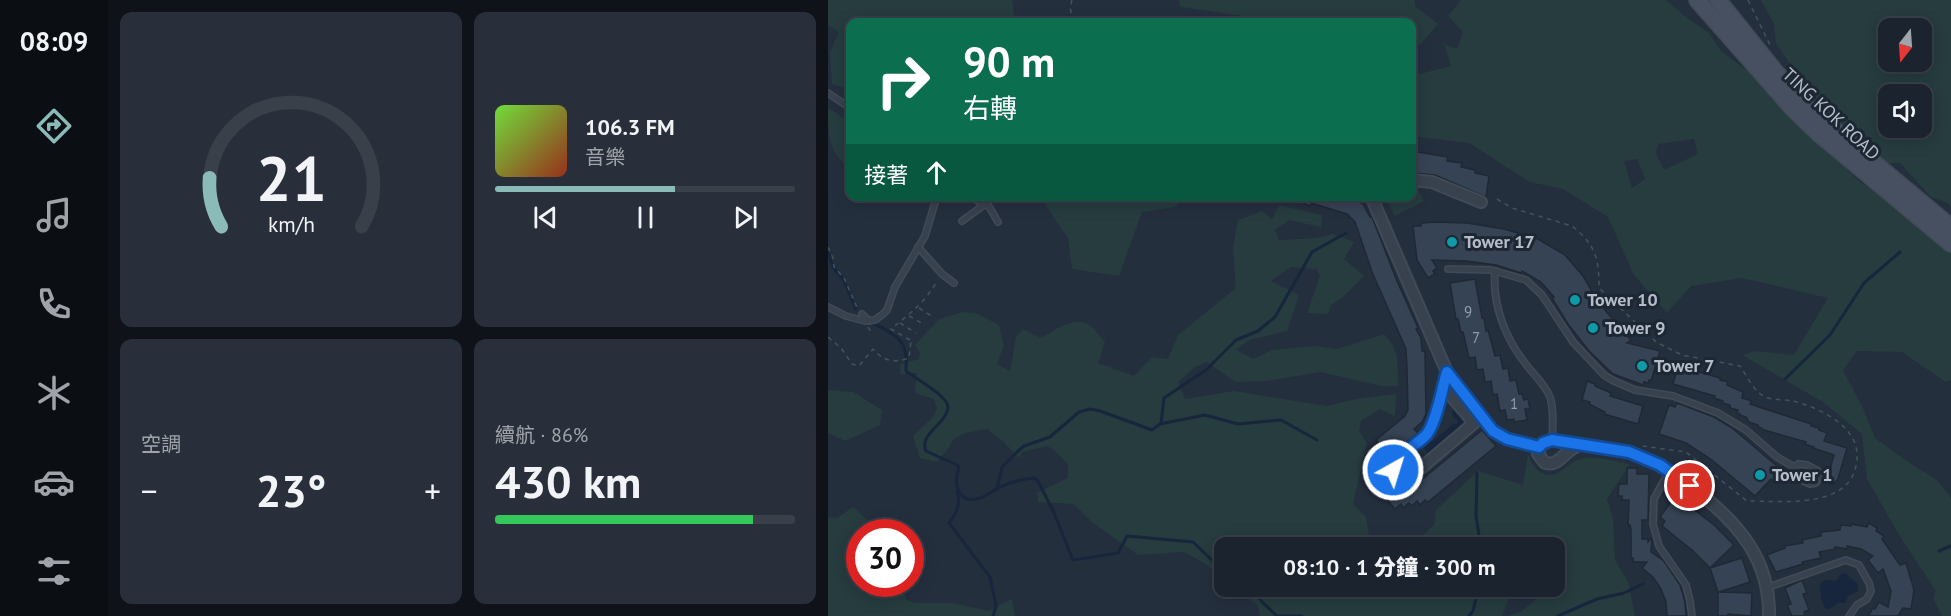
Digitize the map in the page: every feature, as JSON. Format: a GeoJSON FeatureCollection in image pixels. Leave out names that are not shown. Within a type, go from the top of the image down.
{"type":"FeatureCollection","features":[{"type":"Feature","properties":{"kind":"main road","name":"TING KOK ROAD"},"geometry":{"type":"LineString","coordinates":[[1697,0],[1793,110],[1951,244]]}},
{"type":"Feature","properties":{"kind":"main road","name":"TING KOK ROAD"},"geometry":{"type":"LineString","coordinates":[[1718,0],[1779,76],[1812,111],[1951,227]]}},
{"type":"Feature","properties":{"kind":"street"},"geometry":{"type":"LineString","coordinates":[[1416,180],[1432,182],[1481,202]]}},
{"type":"Feature","properties":{"kind":"street"},"geometry":{"type":"LineString","coordinates":[[1373,201],[1447,372],[1493,431],[1507,439],[1539,447]]}},
{"type":"Feature","properties":{"kind":"street"},"geometry":{"type":"LineString","coordinates":[[1443,386],[1474,423],[1408,479],[1400,479],[1393,470],[1394,463],[1428,432],[1447,372]]}},
{"type":"Feature","properties":{"kind":"street"},"geometry":{"type":"LineString","coordinates":[[1580,445],[1570,448],[1558,462],[1552,465],[1542,461],[1538,454],[1539,447],[1552,440],[1629,452],[1669,471],[1710,501],[1738,528],[1753,550],[1766,588],[1769,616]]}},
{"type":"Feature","properties":{"kind":"lane"},"geometry":{"type":"LineString","coordinates":[[828,93],[846,105]]}},
{"type":"Feature","properties":{"kind":"lane"},"geometry":{"type":"LineString","coordinates":[[828,307],[846,316],[869,321],[875,320],[887,309],[895,287],[925,236],[936,201]]}},
{"type":"Feature","properties":{"kind":"lane"},"geometry":{"type":"LineString","coordinates":[[978,201],[984,205],[987,203],[998,222]]}},
{"type":"Feature","properties":{"kind":"lane"},"geometry":{"type":"LineString","coordinates":[[962,221],[984,205]]}},
{"type":"Feature","properties":{"kind":"lane"},"geometry":{"type":"LineString","coordinates":[[918,247],[942,274],[954,283]]}},
{"type":"Feature","properties":{"kind":"lane"},"geometry":{"type":"LineString","coordinates":[[1448,269],[1495,271],[1519,278],[1537,289],[1573,342],[1604,375],[1635,390],[1673,396],[1718,413],[1746,430],[1777,457],[1794,467],[1796,476],[1803,482],[1810,484],[1818,480],[1818,471],[1811,467],[1798,464],[1794,467]]}},
{"type":"Feature","properties":{"kind":"lane"},"geometry":{"type":"LineString","coordinates":[[1495,271],[1495,297],[1507,334],[1520,357],[1542,382],[1549,395],[1552,411],[1552,440]]}},
{"type":"Feature","properties":{"kind":"lane"},"geometry":{"type":"LineString","coordinates":[[862,314],[869,321]]}},
{"type":"Feature","properties":{"kind":"lane"},"geometry":{"type":"LineString","coordinates":[[1669,471],[1654,499],[1654,531],[1663,553],[1686,585],[1692,616]]}},
{"type":"Feature","properties":{"kind":"lane"},"geometry":{"type":"LineString","coordinates":[[1766,588],[1842,561],[1851,560],[1862,569],[1871,591],[1867,599],[1857,605],[1849,616]]}},
{"type":"Feature","properties":{"kind":"path"},"geometry":{"type":"LineString","coordinates":[[1072,0],[1070,8],[1073,18]]}},
{"type":"Feature","properties":{"kind":"path"},"geometry":{"type":"LineString","coordinates":[[1748,0],[1774,51]]}},
{"type":"Feature","properties":{"kind":"path"},"geometry":{"type":"LineString","coordinates":[[1822,103],[1833,112]]}},
{"type":"Feature","properties":{"kind":"path"},"geometry":{"type":"LineString","coordinates":[[1497,199],[1512,208],[1572,226],[1588,239],[1599,265],[1599,288],[1656,342],[1682,355],[1740,366],[1760,395],[1793,401],[1821,412],[1840,423],[1851,434],[1857,456],[1856,467],[1850,480],[1830,496],[1807,500],[1747,501],[1686,452],[1643,446]]}},
{"type":"Feature","properties":{"kind":"path"},"geometry":{"type":"LineString","coordinates":[[828,247],[835,268],[844,278],[862,314]]}},
{"type":"Feature","properties":{"kind":"path"},"geometry":{"type":"LineString","coordinates":[[828,337],[841,348],[852,364],[859,366],[873,349],[886,360],[898,362],[909,358],[910,339],[891,329],[918,308],[928,297],[942,274]]}},
{"type":"Feature","properties":{"kind":"path"},"geometry":{"type":"LineString","coordinates":[[918,308],[933,317]]}},
{"type":"Feature","properties":{"kind":"path"},"geometry":{"type":"LineString","coordinates":[[909,315],[925,325]]}},
{"type":"Feature","properties":{"kind":"path"},"geometry":{"type":"LineString","coordinates":[[899,322],[916,333]]}},
{"type":"Feature","properties":{"kind":"green space"},"geometry":{"type":"Polygon","coordinates":[[[828,0],[1012,0],[1014,18],[846,18],[846,88],[832,84],[830,52],[839,32],[828,26],[828,0]]]}},
{"type":"Feature","properties":{"kind":"green space"},"geometry":{"type":"Polygon","coordinates":[[[1178,0],[1415,0],[1415,6],[1438,24],[1420,45],[1416,43],[1416,18],[1259,18],[1181,7],[1178,0]]]}},
{"type":"Feature","properties":{"kind":"green space"},"geometry":{"type":"Polygon","coordinates":[[[1461,0],[1666,0],[1709,33],[1721,51],[1756,77],[1787,111],[1859,181],[1889,200],[1951,247],[1951,380],[1946,382],[1902,352],[1857,351],[1843,370],[1862,406],[1875,438],[1937,480],[1951,498],[1951,616],[1942,616],[1933,598],[1936,591],[1899,535],[1867,479],[1862,434],[1823,402],[1742,355],[1755,351],[1794,355],[1828,298],[1742,278],[1691,286],[1667,313],[1634,275],[1608,217],[1563,189],[1530,182],[1469,143],[1416,136],[1416,75],[1451,66],[1444,44],[1457,49],[1463,32],[1448,16],[1461,0]],[[1694,139],[1659,144],[1655,152],[1664,170],[1698,154],[1694,139]],[[1637,159],[1624,161],[1632,188],[1645,179],[1637,159]]]}},
{"type":"Feature","properties":{"kind":"green space"},"geometry":{"type":"Polygon","coordinates":[[[1761,0],[1951,0],[1951,207],[1948,203],[1931,197],[1900,163],[1880,163],[1823,113],[1776,43],[1774,24],[1761,0]]]}},
{"type":"Feature","properties":{"kind":"green space"},"geometry":{"type":"Polygon","coordinates":[[[828,108],[846,119],[846,165],[833,149],[828,128],[828,108]]]}},
{"type":"Feature","properties":{"kind":"green space"},"geometry":{"type":"Polygon","coordinates":[[[1416,188],[1424,201],[1395,216],[1388,203],[1416,201],[1416,188]]]}},
{"type":"Feature","properties":{"kind":"green space"},"geometry":{"type":"Polygon","coordinates":[[[1043,201],[1179,201],[1175,207],[1142,212],[1119,276],[1072,269],[1068,238],[1043,201]]]}},
{"type":"Feature","properties":{"kind":"green space"},"geometry":{"type":"Polygon","coordinates":[[[1279,205],[1322,215],[1321,227],[1289,220],[1275,230],[1279,240],[1317,238],[1333,234],[1354,242],[1344,259],[1364,276],[1343,297],[1331,305],[1328,314],[1307,313],[1320,276],[1316,269],[1291,267],[1271,281],[1299,295],[1287,331],[1249,340],[1236,350],[1254,359],[1272,350],[1314,346],[1337,349],[1384,334],[1395,352],[1399,386],[1381,386],[1320,372],[1267,381],[1235,382],[1207,362],[1195,367],[1178,382],[1185,399],[1234,391],[1327,406],[1356,399],[1396,394],[1395,416],[1380,409],[1361,421],[1359,431],[1367,443],[1353,504],[1366,517],[1369,537],[1214,537],[1214,571],[1184,552],[1138,555],[1093,523],[1074,504],[1038,502],[1037,493],[1068,478],[1068,464],[1047,446],[1022,452],[1019,458],[987,429],[965,433],[954,439],[937,462],[920,458],[913,436],[932,418],[937,409],[934,399],[915,393],[917,373],[900,374],[901,364],[919,359],[920,353],[915,345],[939,319],[963,312],[976,313],[999,325],[1004,346],[997,364],[1010,371],[1016,337],[1023,329],[1041,338],[1063,325],[1082,322],[1092,327],[1105,342],[1098,363],[1134,376],[1152,357],[1168,359],[1178,335],[1236,288],[1233,247],[1238,220],[1262,211],[1272,219],[1279,205]]]}},
{"type":"Feature","properties":{"kind":"green space"},"geometry":{"type":"Polygon","coordinates":[[[828,390],[853,392],[882,410],[880,425],[845,441],[828,433],[828,390]]]}},
{"type":"Feature","properties":{"kind":"green space"},"geometry":{"type":"Polygon","coordinates":[[[1528,454],[1537,469],[1548,475],[1559,472],[1573,462],[1584,458],[1601,458],[1630,464],[1607,499],[1613,518],[1615,560],[1628,582],[1635,616],[1508,616],[1520,612],[1540,597],[1565,597],[1565,537],[1422,537],[1435,523],[1436,510],[1478,471],[1523,485],[1528,454]]]}},
{"type":"Feature","properties":{"kind":"green space"},"geometry":{"type":"Polygon","coordinates":[[[853,507],[866,519],[846,519],[846,597],[905,597],[915,603],[953,603],[988,611],[1012,599],[1015,616],[828,616],[828,517],[837,518],[853,507]]]}},
{"type":"Feature","properties":{"kind":"green space"},"geometry":{"type":"Polygon","coordinates":[[[1247,597],[1509,597],[1502,616],[1260,616],[1258,606],[1247,597]]]}},
{"type":"Feature","properties":{"kind":"water"},"geometry":{"type":"Polygon","coordinates":[[[1456,407],[1466,418],[1465,422],[1428,454],[1424,448],[1453,424],[1457,424],[1458,420],[1453,417],[1452,412],[1456,407]]]}},
{"type":"Feature","properties":{"kind":"water"},"geometry":{"type":"Polygon","coordinates":[[[1845,573],[1858,584],[1858,591],[1848,596],[1845,603],[1838,603],[1826,609],[1821,600],[1820,584],[1825,580],[1836,581],[1841,574],[1845,573]]]}},
{"type":"Feature","properties":{"kind":"building"},"geometry":{"type":"Polygon","coordinates":[[[1416,152],[1448,157],[1447,161],[1462,163],[1461,167],[1489,176],[1486,197],[1435,175],[1416,173],[1416,152]]]}},
{"type":"Feature","properties":{"kind":"building"},"geometry":{"type":"Polygon","coordinates":[[[1298,201],[1357,201],[1363,204],[1372,217],[1418,328],[1416,329],[1421,338],[1422,351],[1425,351],[1426,414],[1422,422],[1414,429],[1418,433],[1389,456],[1383,472],[1386,475],[1380,479],[1390,491],[1395,486],[1398,490],[1402,486],[1406,488],[1414,486],[1482,430],[1496,446],[1428,502],[1425,500],[1420,505],[1417,501],[1412,506],[1409,503],[1403,508],[1401,504],[1395,509],[1363,471],[1369,466],[1366,463],[1372,458],[1369,455],[1375,450],[1372,447],[1378,443],[1376,440],[1405,416],[1408,410],[1406,349],[1372,272],[1355,222],[1347,214],[1311,203],[1310,206],[1298,201]]]}},
{"type":"Feature","properties":{"kind":"building"},"geometry":{"type":"Polygon","coordinates":[[[1436,222],[1467,223],[1504,229],[1538,239],[1565,255],[1583,276],[1598,302],[1631,340],[1627,343],[1660,351],[1651,381],[1644,382],[1643,385],[1613,374],[1589,351],[1568,324],[1552,298],[1554,297],[1541,282],[1522,271],[1521,273],[1496,265],[1466,261],[1432,260],[1437,268],[1433,271],[1435,274],[1428,278],[1417,260],[1413,226],[1436,222]]]}},
{"type":"Feature","properties":{"kind":"building"},"geometry":{"type":"Polygon","coordinates":[[[1475,279],[1482,318],[1484,318],[1495,356],[1500,355],[1503,369],[1508,368],[1510,381],[1516,380],[1519,394],[1522,394],[1524,400],[1528,399],[1530,409],[1525,409],[1527,420],[1514,422],[1514,419],[1507,420],[1505,410],[1500,411],[1497,394],[1493,395],[1491,381],[1485,382],[1483,369],[1477,370],[1475,357],[1469,358],[1463,332],[1456,319],[1450,283],[1475,279]]]}},
{"type":"Feature","properties":{"kind":"building"},"geometry":{"type":"Polygon","coordinates":[[[1678,366],[1720,378],[1728,382],[1727,385],[1743,392],[1742,398],[1752,401],[1750,404],[1811,424],[1827,433],[1824,441],[1847,448],[1838,479],[1832,485],[1824,477],[1829,473],[1834,455],[1813,448],[1805,444],[1806,442],[1764,430],[1737,413],[1738,410],[1714,398],[1715,396],[1673,384],[1678,366]]]}},
{"type":"Feature","properties":{"kind":"building"},"geometry":{"type":"Polygon","coordinates":[[[1587,381],[1611,393],[1610,396],[1643,406],[1638,424],[1604,414],[1605,412],[1589,404],[1590,402],[1582,400],[1587,381]]]}},
{"type":"Feature","properties":{"kind":"building"},"geometry":{"type":"Polygon","coordinates":[[[1677,403],[1714,417],[1732,428],[1784,472],[1775,482],[1771,479],[1755,496],[1712,460],[1686,443],[1659,434],[1669,405],[1675,407],[1677,403]]]}},
{"type":"Feature","properties":{"kind":"building"},"geometry":{"type":"Polygon","coordinates":[[[1627,468],[1637,468],[1637,474],[1649,474],[1648,520],[1642,520],[1642,539],[1648,539],[1648,542],[1652,538],[1651,552],[1664,561],[1680,585],[1686,616],[1667,616],[1666,602],[1661,589],[1653,577],[1642,568],[1647,562],[1633,562],[1631,558],[1631,529],[1628,525],[1629,500],[1622,500],[1622,496],[1618,496],[1619,484],[1627,484],[1627,468]]]}},
{"type":"Feature","properties":{"kind":"building"},"geometry":{"type":"Polygon","coordinates":[[[1673,493],[1714,525],[1734,545],[1710,568],[1662,526],[1665,521],[1660,517],[1671,502],[1668,500],[1673,493]]]}},
{"type":"Feature","properties":{"kind":"building"},"geometry":{"type":"Polygon","coordinates":[[[1869,523],[1884,536],[1882,539],[1900,565],[1906,563],[1914,590],[1911,609],[1903,608],[1898,616],[1868,616],[1879,602],[1888,607],[1891,591],[1883,569],[1878,573],[1868,560],[1873,556],[1861,549],[1847,546],[1847,549],[1835,547],[1835,549],[1819,552],[1821,558],[1802,562],[1803,564],[1776,572],[1767,555],[1785,548],[1784,546],[1803,543],[1802,540],[1821,536],[1821,532],[1840,530],[1841,525],[1867,527],[1869,523]]]}},
{"type":"Feature","properties":{"kind":"building"},"geometry":{"type":"Polygon","coordinates":[[[1742,558],[1750,582],[1719,592],[1752,593],[1751,616],[1728,614],[1728,616],[1718,616],[1718,592],[1710,568],[1742,558]]]}},
{"type":"Feature","properties":{"kind":"building"},"geometry":{"type":"Polygon","coordinates":[[[1802,580],[1807,593],[1803,594],[1809,610],[1804,612],[1805,616],[1792,616],[1787,605],[1791,604],[1785,588],[1802,580]]]}},
{"type":"Feature","properties":{"kind":"waterway"},"geometry":{"type":"LineString","coordinates":[[1161,423],[1164,398],[1206,370],[1236,340],[1258,331],[1275,317],[1312,252],[1346,233]]}},
{"type":"Feature","properties":{"kind":"waterway"},"geometry":{"type":"LineString","coordinates":[[828,252],[833,267],[843,279],[856,309]]}},
{"type":"Feature","properties":{"kind":"waterway"},"geometry":{"type":"LineString","coordinates":[[1785,379],[1830,335],[1864,283],[1900,252]]}},
{"type":"Feature","properties":{"kind":"waterway"},"geometry":{"type":"LineString","coordinates":[[873,323],[892,334],[904,346],[906,371],[947,403],[948,407],[943,419],[929,434],[925,445],[926,451],[957,465],[959,468],[957,486],[962,496],[967,499],[980,498],[1008,484],[1034,478],[1038,481],[1054,513],[1073,560],[1118,553],[1127,536],[1193,542],[1214,562]]}},
{"type":"Feature","properties":{"kind":"waterway"},"geometry":{"type":"LineString","coordinates":[[997,488],[1002,467],[1024,446],[1050,437],[1079,412],[1090,409],[1152,430],[1160,424],[1205,415],[1238,424],[1281,420],[1317,440]]}},
{"type":"Feature","properties":{"kind":"waterway"},"geometry":{"type":"LineString","coordinates":[[1477,473],[1476,516],[1479,537]]}},
{"type":"Feature","properties":{"kind":"waterway"},"geometry":{"type":"LineString","coordinates":[[957,491],[958,508],[949,523],[990,577],[996,606],[993,616]]}},
{"type":"Feature","properties":{"kind":"waterway"},"geometry":{"type":"LineString","coordinates":[[1939,551],[1951,546]]}},
{"type":"Feature","properties":{"kind":"waterway"},"geometry":{"type":"LineString","coordinates":[[1558,616],[1597,599],[1624,593],[1643,584]]}},
{"type":"Feature","properties":{"kind":"waterway"},"geometry":{"type":"LineString","coordinates":[[1259,597],[1277,616],[1302,616]]}},
{"type":"Feature","properties":{"kind":"waterway"},"geometry":{"type":"LineString","coordinates":[[1469,616],[1473,611],[1476,597]]}},
{"type":"Feature","properties":{"kind":"place","name":"Tower 17"},"geometry":{"type":"Point","coordinates":[1452,242]}},
{"type":"Feature","properties":{"kind":"place","name":"Tower 10"},"geometry":{"type":"Point","coordinates":[1575,300]}},
{"type":"Feature","properties":{"kind":"place","name":"Tower 9"},"geometry":{"type":"Point","coordinates":[1593,328]}},
{"type":"Feature","properties":{"kind":"place","name":"Tower 7"},"geometry":{"type":"Point","coordinates":[1642,366]}},
{"type":"Feature","properties":{"kind":"place","name":"Tower 1"},"geometry":{"type":"Point","coordinates":[1760,475]}},
{"type":"Feature","properties":{"kind":"route"},"geometry":{"type":"LineString","coordinates":[[1393,470],[1394,463],[1424,438],[1432,426],[1447,372],[1493,431],[1502,437],[1539,447],[1546,441],[1552,440],[1629,452],[1660,465],[1690,486]]}}]}
